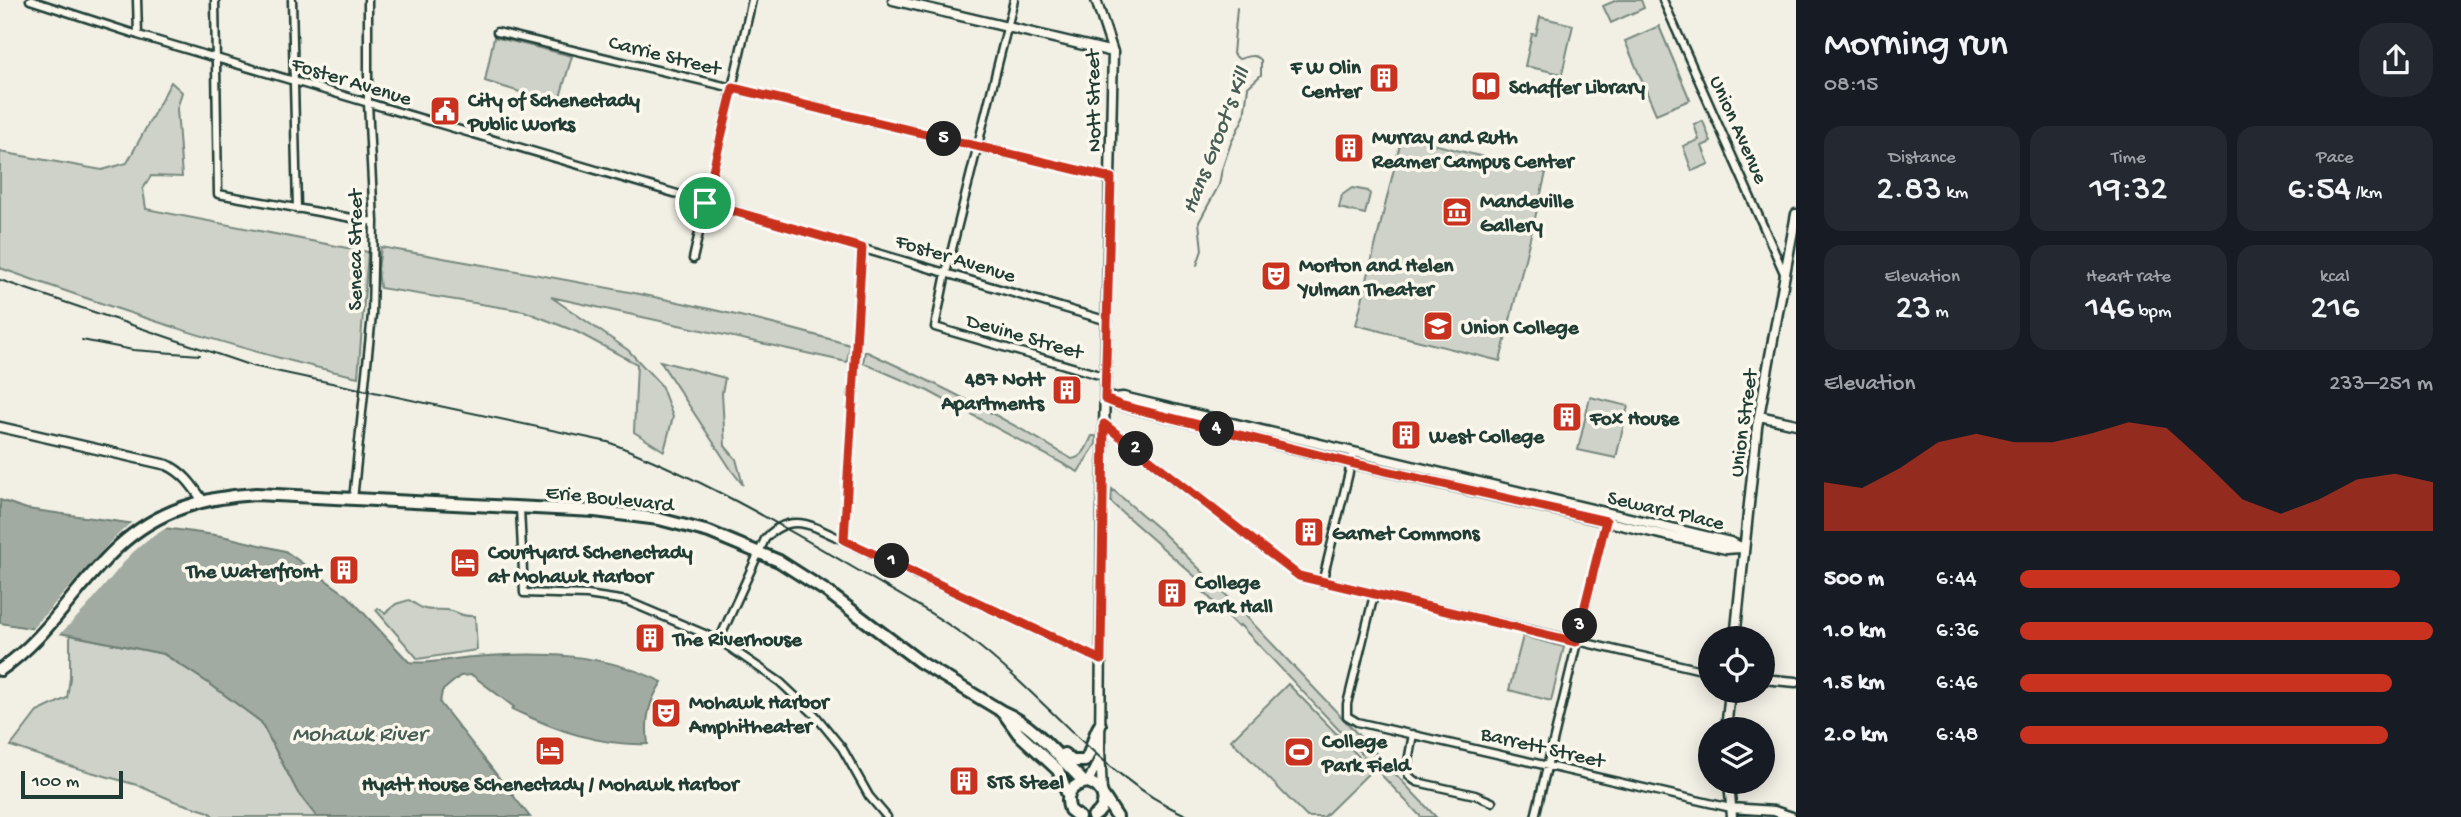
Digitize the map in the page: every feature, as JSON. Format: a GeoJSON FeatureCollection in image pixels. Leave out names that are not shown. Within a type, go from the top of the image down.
{"type":"FeatureCollection","features":[{"type":"Feature","properties":{"kind":"highway","name":"Erie Boulevard"},"geometry":{"type":"LineString","coordinates":[[0,670],[22,654],[117,547],[159,517],[198,502],[256,494],[595,511],[659,519],[709,532],[779,561],[826,591],[920,662],[1028,726],[1086,782],[1103,794]]}},
{"type":"Feature","properties":{"kind":"highway","name":"Erie Boulevard"},"geometry":{"type":"LineString","coordinates":[[1003,712],[1018,733],[1058,770],[1073,814],[1079,817]]}},
{"type":"Feature","properties":{"kind":"highway"},"geometry":{"type":"LineString","coordinates":[[1050,749],[1058,749],[1072,761],[1085,761],[1100,725]]}},
{"type":"Feature","properties":{"kind":"highway"},"geometry":{"type":"LineString","coordinates":[[1068,800],[1074,786],[1086,782]]}},
{"type":"Feature","properties":{"kind":"highway"},"geometry":{"type":"LineString","coordinates":[[1093,817],[1103,807],[1103,794]]}},
{"type":"Feature","properties":{"kind":"highway"},"geometry":{"type":"LineString","coordinates":[[1103,794],[1117,817]]}},
{"type":"Feature","properties":{"kind":"street","name":"Foster Avenue"},"geometry":{"type":"LineString","coordinates":[[30,0],[138,35],[1108,321]]}},
{"type":"Feature","properties":{"kind":"street"},"geometry":{"type":"LineString","coordinates":[[137,0],[138,35]]}},
{"type":"Feature","properties":{"kind":"street"},"geometry":{"type":"LineString","coordinates":[[215,0],[218,194],[374,222]]}},
{"type":"Feature","properties":{"kind":"street"},"geometry":{"type":"LineString","coordinates":[[292,0],[297,209]]}},
{"type":"Feature","properties":{"kind":"street","name":"Seneca Street"},"geometry":{"type":"LineString","coordinates":[[352,500],[372,315],[374,222],[368,103],[368,0]]}},
{"type":"Feature","properties":{"kind":"street"},"geometry":{"type":"LineString","coordinates":[[693,259],[752,0]]}},
{"type":"Feature","properties":{"kind":"street"},"geometry":{"type":"LineString","coordinates":[[893,0],[1113,52]]}},
{"type":"Feature","properties":{"kind":"street"},"geometry":{"type":"LineString","coordinates":[[946,273],[1014,0]]}},
{"type":"Feature","properties":{"kind":"street","name":"Nott Street"},"geometry":{"type":"LineString","coordinates":[[1096,0],[1113,52],[1104,424],[1100,725],[1103,794]]}},
{"type":"Feature","properties":{"kind":"street","name":"Union Avenue"},"geometry":{"type":"LineString","coordinates":[[1663,0],[1784,273]]}},
{"type":"Feature","properties":{"kind":"street","name":"Carrie Street"},"geometry":{"type":"LineString","coordinates":[[497,32],[1111,178]]}},
{"type":"Feature","properties":{"kind":"street","name":"Union Street"},"geometry":{"type":"LineString","coordinates":[[1736,626],[1759,416],[1796,214]]}},
{"type":"Feature","properties":{"kind":"street"},"geometry":{"type":"LineString","coordinates":[[844,540],[862,248]]}},
{"type":"Feature","properties":{"kind":"street","name":"Devine Street"},"geometry":{"type":"LineString","coordinates":[[946,273],[935,327],[1106,377]]}},
{"type":"Feature","properties":{"kind":"street","name":"Seward Place"},"geometry":{"type":"LineString","coordinates":[[1105,399],[1123,397],[1354,452],[1607,517]]}},
{"type":"Feature","properties":{"kind":"street","name":"Seward Place"},"geometry":{"type":"LineString","coordinates":[[1105,399],[1351,463],[1730,542],[1743,548]]}},
{"type":"Feature","properties":{"kind":"street"},"geometry":{"type":"LineString","coordinates":[[1759,416],[1796,424]]}},
{"type":"Feature","properties":{"kind":"street"},"geometry":{"type":"LineString","coordinates":[[1104,424],[1299,576],[1698,669]]}},
{"type":"Feature","properties":{"kind":"street"},"geometry":{"type":"LineString","coordinates":[[0,427],[167,465],[180,471],[191,482],[198,502]]}},
{"type":"Feature","properties":{"kind":"street"},"geometry":{"type":"LineString","coordinates":[[1322,583],[1354,452]]}},
{"type":"Feature","properties":{"kind":"street"},"geometry":{"type":"LineString","coordinates":[[520,508],[524,593],[587,594],[627,600],[719,640],[780,681],[816,715],[842,748],[869,796],[887,817]]}},
{"type":"Feature","properties":{"kind":"street"},"geometry":{"type":"LineString","coordinates":[[1535,817],[1607,517]]}},
{"type":"Feature","properties":{"kind":"street"},"geometry":{"type":"LineString","coordinates":[[719,640],[765,539],[774,529],[792,522],[805,523],[844,540],[1101,660]]}},
{"type":"Feature","properties":{"kind":"street","name":"Barrett Street"},"geometry":{"type":"LineString","coordinates":[[1374,595],[1347,704],[1348,716],[1357,722],[1549,766],[1732,813]]}},
{"type":"Feature","properties":{"kind":"street"},"geometry":{"type":"LineString","coordinates":[[1775,680],[1796,682]]}},
{"type":"Feature","properties":{"kind":"street"},"geometry":{"type":"LineString","coordinates":[[1413,734],[1407,767],[1412,778],[1417,782],[1475,795],[1492,802]]}},
{"type":"Feature","properties":{"kind":"street","name":"Nott Street"},"geometry":{"type":"LineString","coordinates":[[1086,782],[1098,763],[1100,749]]}},
{"type":"Feature","properties":{"kind":"street"},"geometry":{"type":"LineString","coordinates":[[1730,794],[1732,813],[1774,811],[1792,817]]}},
{"type":"Feature","properties":{"kind":"street"},"geometry":{"type":"LineString","coordinates":[[1064,817],[1068,800]]}},
{"type":"Feature","properties":{"kind":"shaded area"},"geometry":{"type":"Polygon","coordinates":[[[1617,0],[1641,0],[1644,8],[1611,23],[1603,6],[1617,0]]]}},
{"type":"Feature","properties":{"kind":"shaded area"},"geometry":{"type":"Polygon","coordinates":[[[1540,17],[1573,25],[1562,74],[1525,66],[1532,34],[1536,35],[1540,17]]]}},
{"type":"Feature","properties":{"kind":"shaded area"},"geometry":{"type":"Polygon","coordinates":[[[1659,26],[1690,100],[1656,114],[1625,41],[1659,26]]]}},
{"type":"Feature","properties":{"kind":"shaded area"},"geometry":{"type":"Polygon","coordinates":[[[494,37],[572,56],[558,104],[485,81],[494,37]]]}},
{"type":"Feature","properties":{"kind":"shaded area"},"geometry":{"type":"Polygon","coordinates":[[[171,82],[182,92],[177,109],[182,177],[151,176],[143,189],[146,209],[368,252],[358,377],[177,328],[0,268],[0,152],[102,170],[127,163],[171,82]]]}},
{"type":"Feature","properties":{"kind":"shaded area"},"geometry":{"type":"Polygon","coordinates":[[[1703,121],[1711,142],[1702,146],[1709,164],[1692,171],[1683,146],[1699,140],[1694,124],[1703,121]]]}},
{"type":"Feature","properties":{"kind":"shaded area"},"geometry":{"type":"Polygon","coordinates":[[[1402,136],[1546,173],[1500,361],[1356,325],[1402,136]]]}},
{"type":"Feature","properties":{"kind":"shaded area"},"geometry":{"type":"Polygon","coordinates":[[[1352,188],[1368,191],[1370,194],[1365,214],[1339,208],[1342,195],[1352,188]]]}},
{"type":"Feature","properties":{"kind":"shaded area"},"geometry":{"type":"Polygon","coordinates":[[[381,247],[617,290],[792,329],[850,345],[847,362],[551,297],[628,350],[661,385],[673,417],[664,451],[634,432],[637,364],[577,332],[524,311],[380,288],[378,269],[381,247]]]}},
{"type":"Feature","properties":{"kind":"shaded area"},"geometry":{"type":"Polygon","coordinates":[[[865,351],[970,402],[1072,459],[1082,453],[1092,436],[1096,436],[1096,444],[1078,472],[928,391],[863,363],[865,351]]]}},
{"type":"Feature","properties":{"kind":"shaded area"},"geometry":{"type":"Polygon","coordinates":[[[660,361],[725,378],[722,393],[725,446],[736,459],[743,485],[732,471],[660,361]]]}},
{"type":"Feature","properties":{"kind":"shaded area"},"geometry":{"type":"Polygon","coordinates":[[[1590,397],[1628,406],[1616,458],[1578,450],[1590,397]]]}},
{"type":"Feature","properties":{"kind":"shaded area"},"geometry":{"type":"Polygon","coordinates":[[[1112,489],[1160,530],[1226,595],[1436,817],[1421,817],[1240,625],[1238,627],[1199,587],[1199,580],[1111,502],[1112,489]]]}},
{"type":"Feature","properties":{"kind":"shaded area"},"geometry":{"type":"Polygon","coordinates":[[[409,600],[427,610],[447,610],[475,616],[477,650],[418,659],[376,610],[378,608],[385,613],[396,604],[409,600]]]}},
{"type":"Feature","properties":{"kind":"shaded area"},"geometry":{"type":"Polygon","coordinates":[[[70,635],[163,654],[210,684],[261,722],[298,793],[317,817],[214,817],[209,812],[137,785],[11,746],[37,712],[67,698],[70,635]]]}},
{"type":"Feature","properties":{"kind":"shaded area"},"geometry":{"type":"Polygon","coordinates":[[[1523,636],[1564,647],[1551,701],[1509,690],[1523,636]]]}},
{"type":"Feature","properties":{"kind":"shaded area","name":"College Park Field"},"geometry":{"type":"Polygon","coordinates":[[[1288,684],[1372,770],[1324,817],[1307,817],[1231,740],[1288,684]]]}},
{"type":"Feature","properties":{"kind":"water","name":"Mohawk River"},"geometry":{"type":"Polygon","coordinates":[[[0,500],[27,509],[222,536],[285,551],[348,596],[409,662],[425,663],[498,655],[570,656],[639,672],[662,682],[653,697],[649,712],[648,744],[612,742],[561,730],[512,709],[514,707],[472,675],[460,676],[442,691],[440,703],[530,817],[317,817],[298,793],[261,722],[164,654],[0,623],[0,500]]]}},
{"type":"Feature","properties":{"kind":"pier"},"geometry":{"type":"Polygon","coordinates":[[[134,520],[171,525],[130,555],[86,608],[58,636],[30,631],[112,540],[134,520]]]}},
{"type":"Feature","properties":{"kind":"waterway","name":"Hans Groot's Kill"},"geometry":{"type":"LineString","coordinates":[[1197,265],[1202,250],[1199,222],[1219,185],[1231,143],[1244,117],[1248,87],[1261,75],[1261,60],[1250,56],[1239,59],[1233,54],[1237,8]]}},
{"type":"Feature","properties":{"kind":"railway"},"geometry":{"type":"LineString","coordinates":[[0,280],[252,366],[608,442],[641,455],[767,518],[948,624],[1003,666],[1104,761],[1159,801],[1190,817]]}},
{"type":"Feature","properties":{"kind":"railway"},"geometry":{"type":"LineString","coordinates":[[82,340],[133,350],[200,355]]}},
{"type":"Feature","properties":{"kind":"place","name":"F W Olin Center"},"geometry":{"type":"Point","coordinates":[1384,78]}},
{"type":"Feature","properties":{"kind":"place","name":"Schaffer Library"},"geometry":{"type":"Point","coordinates":[1486,86]}},
{"type":"Feature","properties":{"kind":"place","name":"City of Schenectady Public Works"},"geometry":{"type":"Point","coordinates":[445,111]}},
{"type":"Feature","properties":{"kind":"place","name":"Murray and Ruth Reamer Campus Center"},"geometry":{"type":"Point","coordinates":[1349,148]}},
{"type":"Feature","properties":{"kind":"place","name":"Mandeville Gallery"},"geometry":{"type":"Point","coordinates":[1457,212]}},
{"type":"Feature","properties":{"kind":"place","name":"Morton and Helen Yulman Theater"},"geometry":{"type":"Point","coordinates":[1276,276]}},
{"type":"Feature","properties":{"kind":"place","name":"Union College"},"geometry":{"type":"Point","coordinates":[1438,326]}},
{"type":"Feature","properties":{"kind":"place","name":"487 Nott Apartments"},"geometry":{"type":"Point","coordinates":[1067,390]}},
{"type":"Feature","properties":{"kind":"place","name":"Fox House"},"geometry":{"type":"Point","coordinates":[1567,417]}},
{"type":"Feature","properties":{"kind":"place","name":"West College"},"geometry":{"type":"Point","coordinates":[1406,435]}},
{"type":"Feature","properties":{"kind":"place","name":"Garnet Commons"},"geometry":{"type":"Point","coordinates":[1309,532]}},
{"type":"Feature","properties":{"kind":"place","name":"Courtyard Schenectady at Mohawk Harbor"},"geometry":{"type":"Point","coordinates":[465,563]}},
{"type":"Feature","properties":{"kind":"place","name":"The Waterfront"},"geometry":{"type":"Point","coordinates":[344,570]}},
{"type":"Feature","properties":{"kind":"place","name":"College Park Hall"},"geometry":{"type":"Point","coordinates":[1172,593]}},
{"type":"Feature","properties":{"kind":"place","name":"The Riverhouse"},"geometry":{"type":"Point","coordinates":[650,638]}},
{"type":"Feature","properties":{"kind":"place","name":"Mohawk Harbor Amphitheater"},"geometry":{"type":"Point","coordinates":[666,713]}},
{"type":"Feature","properties":{"kind":"place","name":"Hyatt House Schenectady / Mohawk Harbor"},"geometry":{"type":"Point","coordinates":[550,751]}},
{"type":"Feature","properties":{"kind":"place","name":"College Park Field"},"geometry":{"type":"Point","coordinates":[1299,752]}},
{"type":"Feature","properties":{"kind":"place","name":"STS Steel"},"geometry":{"type":"Point","coordinates":[964,781]}},
{"type":"Feature","properties":{"kind":"route"},"geometry":{"type":"LineString","coordinates":[[733,88],[1111,178],[1105,399],[1351,463],[1606,521],[1576,642],[1299,576],[1104,424],[1101,660],[844,540],[862,248],[705,203],[733,88]]}}]}
